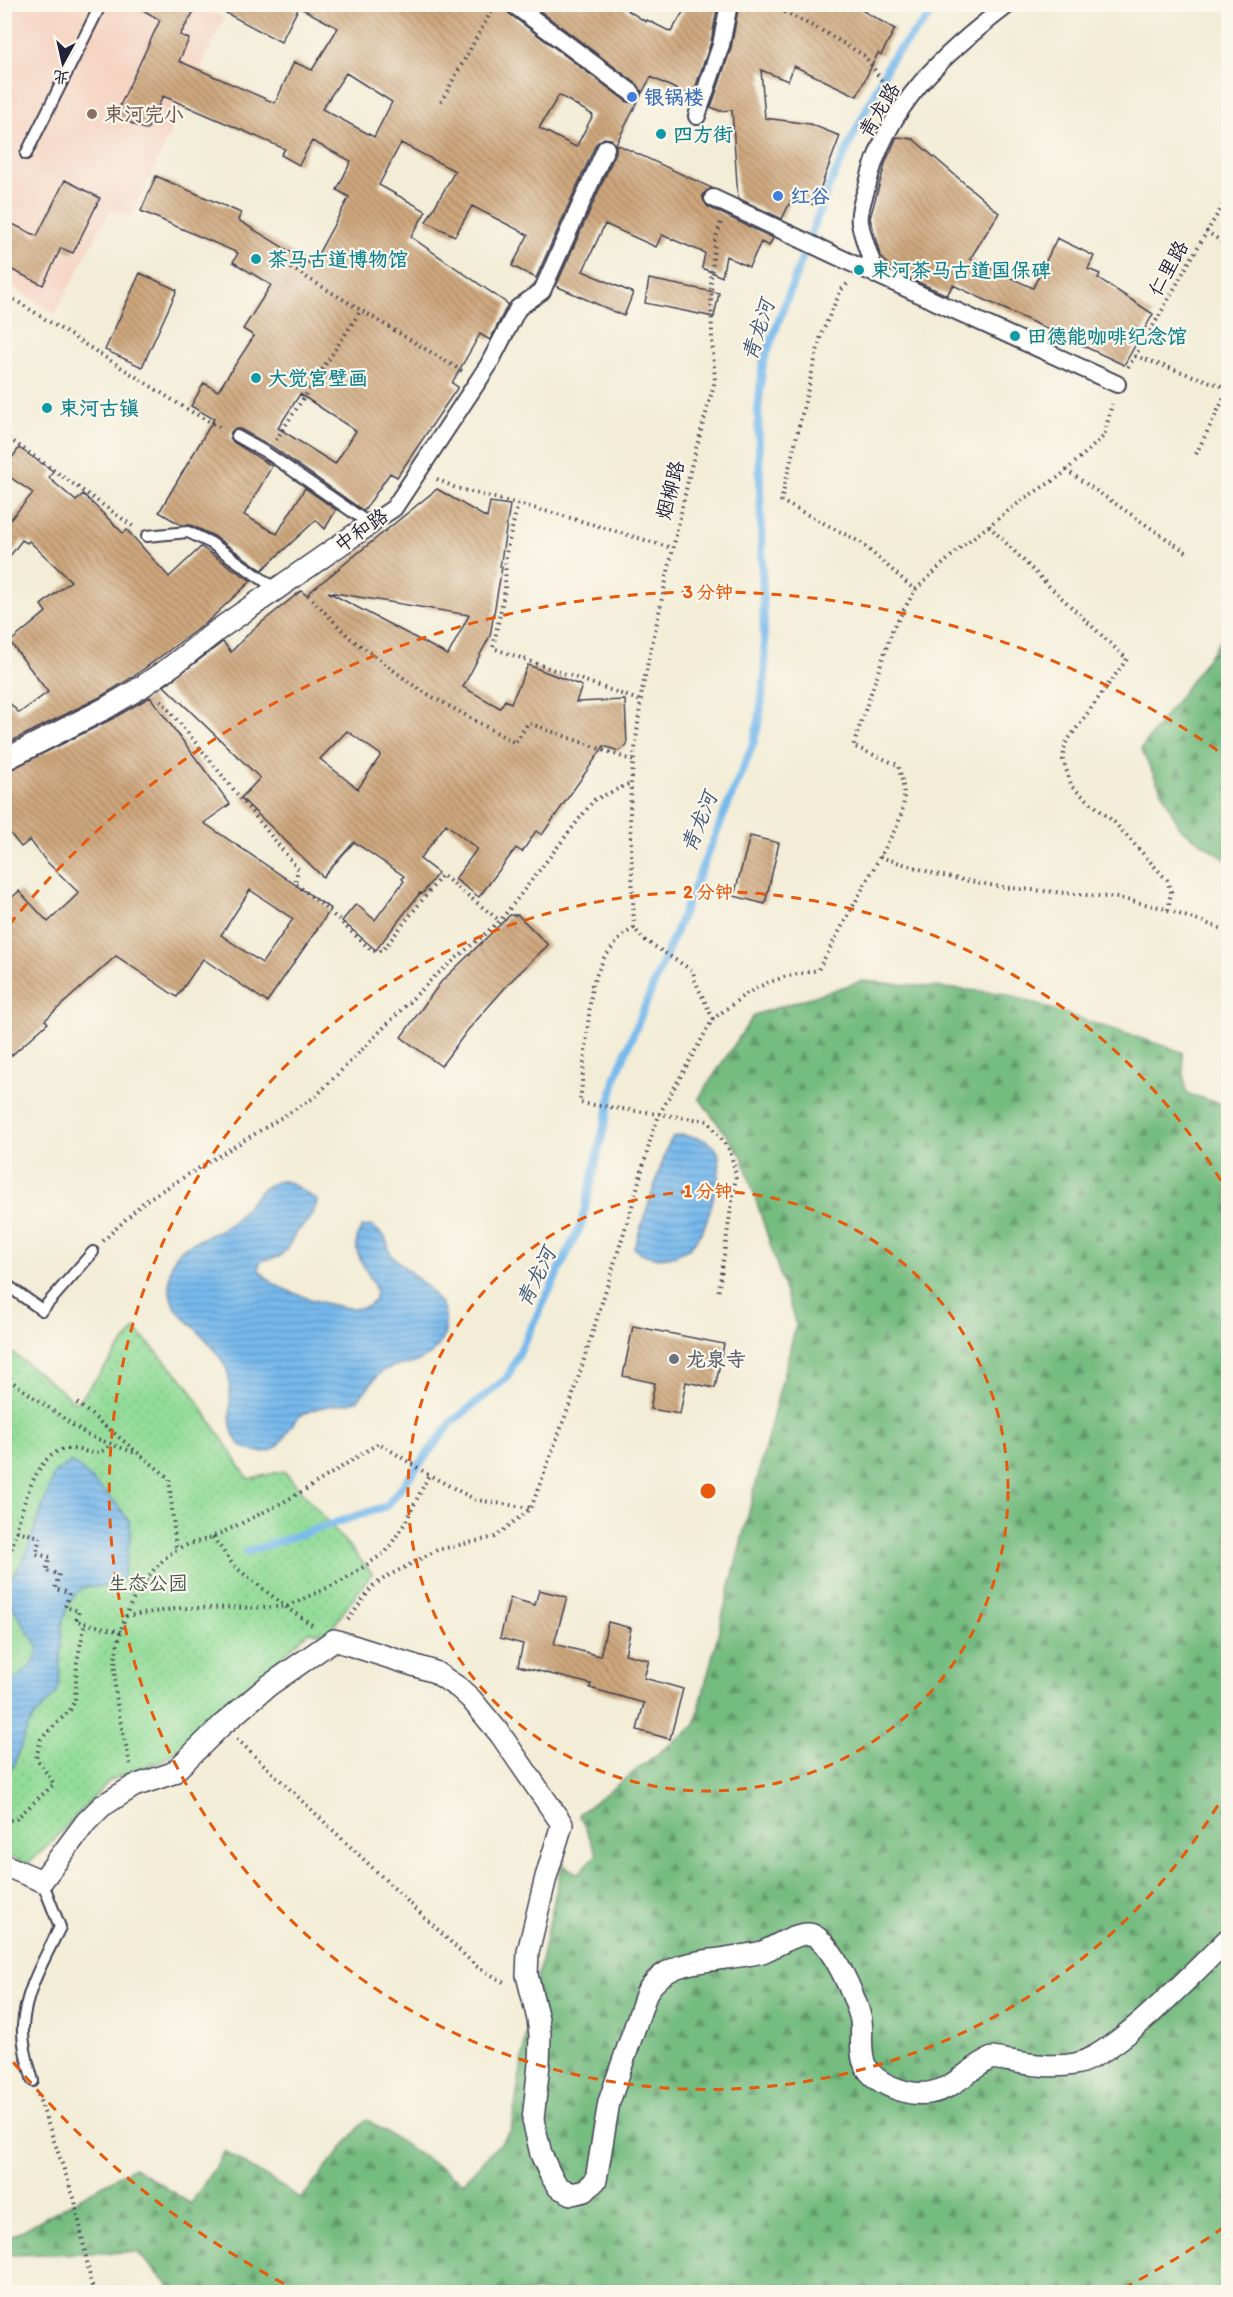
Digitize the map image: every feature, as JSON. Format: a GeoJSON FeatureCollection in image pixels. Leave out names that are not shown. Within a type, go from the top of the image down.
{"type":"FeatureCollection","features":[{"type":"Feature","properties":{"kind":"street"},"geometry":{"type":"LineString","coordinates":[[513,4],[632,93]]}},
{"type":"Feature","properties":{"kind":"street"},"geometry":{"type":"LineString","coordinates":[[697,116],[721,45],[729,4]]}},
{"type":"Feature","properties":{"kind":"street","name":"青龙路"},"geometry":{"type":"LineString","coordinates":[[866,270],[859,221],[869,178],[888,129],[905,103],[943,57],[1009,4]]}},
{"type":"Feature","properties":{"kind":"street","name":"中和路"},"geometry":{"type":"LineString","coordinates":[[4,760],[106,708],[147,683],[219,629],[393,508],[488,366],[518,308],[542,291],[606,148]]}},
{"type":"Feature","properties":{"kind":"street"},"geometry":{"type":"LineString","coordinates":[[720,201],[1117,384]]}},
{"type":"Feature","properties":{"kind":"street"},"geometry":{"type":"LineString","coordinates":[[4,1865],[42,1881],[86,1822],[102,1806],[134,1786],[173,1773],[222,1725],[268,1686],[334,1640],[435,1672],[471,1699],[500,1734],[562,1824],[546,1877],[528,1953],[527,1975],[540,2034],[533,2120],[541,2154],[558,2187],[572,2194],[585,2191],[596,2180],[609,2102],[647,1992],[655,1980],[666,1971],[680,1965],[760,1952],[802,1935],[816,1936],[831,1951],[857,2007],[866,2066],[885,2084],[914,2093],[928,2093],[956,2084],[992,2058],[1055,2066],[1077,2063],[1098,2054],[1165,2000],[1228,1939]]}},
{"type":"Feature","properties":{"kind":"lane"},"geometry":{"type":"LineString","coordinates":[[26,154],[100,4]]}},
{"type":"Feature","properties":{"kind":"lane"},"geometry":{"type":"LineString","coordinates":[[237,436],[267,453],[370,524]]}},
{"type":"Feature","properties":{"kind":"lane"},"geometry":{"type":"LineString","coordinates":[[147,536],[189,532],[284,583]]}},
{"type":"Feature","properties":{"kind":"lane"},"geometry":{"type":"LineString","coordinates":[[4,1283],[42,1310],[93,1252]]}},
{"type":"Feature","properties":{"kind":"lane"},"geometry":{"type":"LineString","coordinates":[[33,2081],[26,2054],[23,2028],[27,2001],[60,1927],[42,1881]]}},
{"type":"Feature","properties":{"kind":"path"},"geometry":{"type":"LineString","coordinates":[[441,102],[495,4]]}},
{"type":"Feature","properties":{"kind":"path"},"geometry":{"type":"LineString","coordinates":[[768,4],[817,28],[865,56],[886,89]]}},
{"type":"Feature","properties":{"kind":"path","name":"仁里路"},"geometry":{"type":"LineString","coordinates":[[880,857],[902,816],[905,790],[898,765],[853,746],[892,631],[915,590],[962,547],[1066,470],[1104,436],[1117,384],[1149,335],[1206,231],[1228,198]]}},
{"type":"Feature","properties":{"kind":"path","name":"烟柳路"},"geometry":{"type":"LineString","coordinates":[[634,928],[630,815],[631,783],[640,701],[672,548],[715,381],[711,278],[720,201]]}},
{"type":"Feature","properties":{"kind":"path"},"geometry":{"type":"LineString","coordinates":[[1206,231],[1228,246]]}},
{"type":"Feature","properties":{"kind":"path"},"geometry":{"type":"LineString","coordinates":[[291,268],[478,380]]}},
{"type":"Feature","properties":{"kind":"path"},"geometry":{"type":"LineString","coordinates":[[866,270],[841,290],[821,336],[781,501],[860,542],[915,590]]}},
{"type":"Feature","properties":{"kind":"path"},"geometry":{"type":"LineString","coordinates":[[4,293],[185,408],[237,436]]}},
{"type":"Feature","properties":{"kind":"path"},"geometry":{"type":"LineString","coordinates":[[267,453],[361,310]]}},
{"type":"Feature","properties":{"kind":"path"},"geometry":{"type":"LineString","coordinates":[[1135,356],[1228,389],[1196,454]]}},
{"type":"Feature","properties":{"kind":"path"},"geometry":{"type":"LineString","coordinates":[[4,435],[147,536]]}},
{"type":"Feature","properties":{"kind":"path"},"geometry":{"type":"LineString","coordinates":[[418,470],[456,488],[672,548]]}},
{"type":"Feature","properties":{"kind":"path"},"geometry":{"type":"LineString","coordinates":[[1066,470],[1186,552]]}},
{"type":"Feature","properties":{"kind":"path"},"geometry":{"type":"LineString","coordinates":[[518,504],[506,553],[505,590],[493,648],[640,701]]}},
{"type":"Feature","properties":{"kind":"path"},"geometry":{"type":"LineString","coordinates":[[989,526],[1127,659],[1065,744],[1063,760],[1072,787],[1114,822],[1167,880],[1171,892],[1168,910]]}},
{"type":"Feature","properties":{"kind":"path"},"geometry":{"type":"LineString","coordinates":[[284,583],[349,637],[409,681],[515,743],[528,723],[634,761]]}},
{"type":"Feature","properties":{"kind":"path"},"geometry":{"type":"LineString","coordinates":[[147,683],[298,869],[295,883],[372,951],[382,951],[442,874],[500,921]]}},
{"type":"Feature","properties":{"kind":"path"},"geometry":{"type":"LineString","coordinates":[[93,1252],[144,1201],[315,1097],[434,977],[500,921],[594,800],[631,783]]}},
{"type":"Feature","properties":{"kind":"path"},"geometry":{"type":"LineString","coordinates":[[213,1537],[234,1566],[286,1607],[334,1640],[373,1586],[404,1566],[437,1551],[495,1537],[531,1508],[571,1401],[660,1113],[713,1019],[747,993],[767,983],[818,970],[880,857],[943,876],[1001,887],[1118,898],[1168,910],[1228,932]]}},
{"type":"Feature","properties":{"kind":"path"},"geometry":{"type":"LineString","coordinates":[[713,1019],[695,981],[693,971],[643,939],[634,928],[622,936],[604,958],[592,985],[580,1103],[708,1121],[730,1151],[736,1175],[718,1295]]}},
{"type":"Feature","properties":{"kind":"path"},"geometry":{"type":"LineString","coordinates":[[4,1376],[87,1436],[142,1455]]}},
{"type":"Feature","properties":{"kind":"path"},"geometry":{"type":"LineString","coordinates":[[77,1403],[169,1478],[176,1549]]}},
{"type":"Feature","properties":{"kind":"path"},"geometry":{"type":"LineString","coordinates":[[134,1786],[115,1685],[115,1663],[126,1616],[148,1576],[176,1549],[213,1537],[277,1506],[379,1443],[429,1475],[476,1500],[531,1508]]}},
{"type":"Feature","properties":{"kind":"path"},"geometry":{"type":"LineString","coordinates":[[4,1558],[11,1550],[32,1481],[46,1460],[63,1449],[93,1454],[102,1452],[111,1444]]}},
{"type":"Feature","properties":{"kind":"path"},"geometry":{"type":"LineString","coordinates":[[126,1616],[182,1608],[286,1607],[342,1581],[386,1552],[405,1523],[429,1475]]}},
{"type":"Feature","properties":{"kind":"path"},"geometry":{"type":"LineString","coordinates":[[17,1531],[40,1537],[36,1554],[50,1557],[46,1571],[59,1574],[55,1589],[69,1593],[65,1607],[79,1611],[76,1621],[121,1632]]}},
{"type":"Feature","properties":{"kind":"path"},"geometry":{"type":"LineString","coordinates":[[4,1821],[16,1818],[54,1784],[36,1758],[41,1739],[70,1710],[75,1700],[77,1662],[85,1623]]}},
{"type":"Feature","properties":{"kind":"path"},"geometry":{"type":"LineString","coordinates":[[222,1725],[476,1966],[533,1999]]}},
{"type":"Feature","properties":{"kind":"path"},"geometry":{"type":"LineString","coordinates":[[33,2081],[75,2201],[93,2292]]}},
{"type":"Feature","properties":{"kind":"shaded area","name":"束河完小"},"geometry":{"type":"Polygon","coordinates":[[[4,5],[194,5],[224,18],[131,218],[110,210],[55,314],[5,282],[4,5]]]}},
{"type":"Feature","properties":{"kind":"green space"},"geometry":{"type":"Polygon","coordinates":[[[1228,630],[1228,861],[1180,828],[1141,749],[1228,630]]]}},
{"type":"Feature","properties":{"kind":"green space"},"geometry":{"type":"Polygon","coordinates":[[[862,981],[1002,993],[1182,1052],[1186,1093],[1228,1106],[1228,2292],[175,2292],[137,2252],[5,2255],[4,2241],[134,2167],[191,2204],[225,2151],[301,2199],[366,2119],[463,2183],[511,2131],[530,2012],[562,1864],[578,1874],[597,1854],[579,1814],[695,1725],[796,1325],[742,1156],[699,1098],[754,1015],[862,981]]]}},
{"type":"Feature","properties":{"kind":"green space","name":"生态公园"},"geometry":{"type":"Polygon","coordinates":[[[135,1329],[186,1383],[248,1479],[284,1471],[372,1573],[328,1633],[309,1632],[210,1722],[162,1761],[110,1780],[51,1843],[27,1864],[4,1854],[4,1346],[77,1403],[135,1329]]]}},
{"type":"Feature","properties":{"kind":"water"},"geometry":{"type":"Polygon","coordinates":[[[682,1135],[705,1140],[713,1145],[718,1153],[719,1169],[713,1200],[702,1232],[696,1241],[679,1254],[659,1258],[650,1256],[634,1248],[668,1145],[673,1137],[682,1135]]]}},
{"type":"Feature","properties":{"kind":"water"},"geometry":{"type":"Polygon","coordinates":[[[282,1181],[291,1183],[318,1201],[310,1218],[296,1233],[286,1250],[279,1257],[260,1261],[259,1270],[267,1278],[281,1287],[323,1303],[353,1308],[365,1307],[372,1303],[376,1295],[375,1287],[360,1260],[357,1239],[362,1227],[372,1226],[385,1237],[391,1255],[428,1288],[441,1304],[445,1314],[445,1332],[442,1341],[430,1355],[412,1364],[394,1366],[385,1370],[377,1376],[357,1401],[317,1408],[303,1414],[275,1448],[262,1452],[247,1449],[238,1442],[233,1433],[230,1381],[227,1370],[211,1346],[176,1309],[170,1293],[170,1276],[171,1267],[180,1251],[231,1223],[260,1191],[282,1181]]]}},
{"type":"Feature","properties":{"kind":"water"},"geometry":{"type":"Polygon","coordinates":[[[69,1463],[74,1463],[116,1503],[129,1520],[131,1534],[123,1579],[115,1587],[88,1586],[78,1591],[69,1603],[62,1624],[59,1685],[56,1694],[32,1720],[13,1767],[5,1773],[5,1689],[30,1666],[38,1648],[5,1594],[5,1581],[14,1574],[25,1556],[55,1472],[69,1463]]]}},
{"type":"Feature","properties":{"kind":"building"},"geometry":{"type":"Polygon","coordinates":[[[133,4],[179,4],[193,13],[180,35],[189,39],[179,61],[275,103],[294,62],[312,70],[338,28],[299,7],[281,42],[209,4],[503,4],[507,12],[626,101],[631,103],[638,101],[616,144],[712,188],[703,194],[708,207],[773,238],[769,246],[761,242],[749,267],[726,256],[722,277],[702,268],[705,253],[662,235],[656,247],[605,224],[583,271],[633,293],[624,316],[556,286],[616,152],[616,146],[611,139],[604,138],[596,144],[536,278],[512,266],[528,235],[472,206],[455,236],[426,222],[455,171],[401,143],[379,185],[426,211],[411,237],[508,304],[490,340],[480,334],[452,383],[458,387],[397,477],[390,473],[364,511],[271,446],[240,429],[234,429],[231,432],[230,437],[233,442],[272,466],[244,515],[277,534],[305,488],[336,510],[325,529],[316,520],[262,570],[214,536],[191,525],[181,525],[159,512],[214,419],[191,406],[204,383],[218,391],[254,336],[243,329],[271,285],[233,262],[238,253],[141,211],[156,176],[241,213],[238,220],[312,265],[349,197],[337,190],[351,161],[312,141],[299,165],[281,155],[285,149],[163,96],[147,130],[115,116],[160,20],[133,4]],[[346,73],[322,109],[374,137],[392,102],[346,73]],[[559,95],[539,128],[576,147],[593,115],[559,95]],[[300,394],[278,428],[335,464],[356,431],[300,394]]]}},
{"type":"Feature","properties":{"kind":"building"},"geometry":{"type":"Polygon","coordinates":[[[531,4],[618,4],[646,22],[647,20],[671,32],[688,4],[718,4],[711,42],[692,97],[651,77],[642,93],[638,85],[531,4]]]}},
{"type":"Feature","properties":{"kind":"building"},"geometry":{"type":"Polygon","coordinates":[[[739,4],[851,4],[895,29],[881,55],[878,53],[857,96],[794,66],[788,81],[761,70],[765,118],[810,124],[840,136],[814,205],[793,196],[782,219],[738,198],[732,110],[720,111],[711,107],[731,48],[739,4]]]}},
{"type":"Feature","properties":{"kind":"building"},"geometry":{"type":"Polygon","coordinates":[[[897,137],[913,139],[999,213],[970,259],[1033,288],[1057,238],[1094,256],[1088,269],[1100,274],[1098,278],[1153,314],[1124,365],[953,285],[947,295],[893,271],[880,255],[870,218],[886,161],[897,137]]]}},
{"type":"Feature","properties":{"kind":"building"},"geometry":{"type":"Polygon","coordinates":[[[65,180],[100,198],[73,253],[61,248],[43,285],[4,266],[4,220],[37,236],[65,180]]]}},
{"type":"Feature","properties":{"kind":"building"},"geometry":{"type":"Polygon","coordinates":[[[140,273],[177,290],[142,367],[105,350],[140,273]]]}},
{"type":"Feature","properties":{"kind":"building"},"geometry":{"type":"Polygon","coordinates":[[[649,279],[719,293],[714,317],[645,303],[649,279]]]}},
{"type":"Feature","properties":{"kind":"building"},"geometry":{"type":"Polygon","coordinates":[[[19,448],[53,471],[49,478],[76,501],[83,494],[123,533],[127,530],[169,577],[201,547],[251,581],[207,622],[133,677],[100,697],[4,745],[4,697],[19,713],[48,692],[10,642],[46,612],[41,605],[71,581],[29,541],[27,543],[22,540],[4,564],[4,527],[33,493],[4,473],[4,469],[19,448]]]}},
{"type":"Feature","properties":{"kind":"building"},"geometry":{"type":"Polygon","coordinates":[[[437,489],[487,518],[490,502],[510,505],[490,636],[463,687],[500,708],[505,700],[511,703],[528,665],[582,686],[576,702],[625,700],[627,745],[618,751],[604,746],[542,835],[536,831],[522,852],[516,848],[479,897],[455,879],[477,849],[446,824],[420,859],[438,873],[376,950],[342,921],[356,904],[375,920],[404,881],[402,879],[404,876],[354,842],[323,877],[241,798],[260,778],[164,686],[223,642],[231,652],[251,631],[301,591],[306,595],[437,489]],[[328,592],[448,655],[469,615],[328,592]],[[347,731],[320,759],[358,789],[381,755],[347,731]]]}},
{"type":"Feature","properties":{"kind":"building"},"geometry":{"type":"Polygon","coordinates":[[[150,697],[230,804],[204,823],[331,909],[267,1002],[203,959],[177,997],[116,956],[45,1020],[48,1023],[4,1062],[4,905],[19,891],[48,922],[79,893],[46,861],[30,840],[21,847],[4,826],[4,773],[112,719],[150,697]],[[250,890],[221,935],[262,963],[293,919],[250,890]]]}},
{"type":"Feature","properties":{"kind":"building"},"geometry":{"type":"Polygon","coordinates":[[[750,836],[779,843],[765,904],[734,896],[750,836]]]}},
{"type":"Feature","properties":{"kind":"building"},"geometry":{"type":"Polygon","coordinates":[[[510,915],[518,915],[548,945],[511,981],[467,1031],[441,1066],[401,1037],[441,982],[510,915]]]}},
{"type":"Feature","properties":{"kind":"building"},"geometry":{"type":"Polygon","coordinates":[[[633,1326],[724,1344],[715,1388],[686,1382],[680,1414],[650,1409],[655,1383],[623,1376],[633,1326]]]}},
{"type":"Feature","properties":{"kind":"building"},"geometry":{"type":"Polygon","coordinates":[[[539,1590],[567,1597],[554,1644],[600,1656],[608,1622],[631,1628],[625,1654],[649,1660],[644,1678],[683,1689],[670,1739],[637,1730],[644,1703],[590,1688],[591,1684],[518,1666],[523,1644],[500,1638],[510,1598],[535,1605],[539,1590]]]}},
{"type":"Feature","properties":{"kind":"waterway","name":"青龙河"},"geometry":{"type":"LineString","coordinates":[[246,1552],[387,1506],[452,1422],[507,1378],[581,1225],[616,1076],[753,744],[759,721],[765,675],[758,409],[763,363],[829,186],[891,59],[940,4]]}},
{"type":"Feature","properties":{"kind":"place","name":"银锅楼"},"geometry":{"type":"Point","coordinates":[632,97]}},
{"type":"Feature","properties":{"kind":"place","name":"束河完小"},"geometry":{"type":"Point","coordinates":[92,114]}},
{"type":"Feature","properties":{"kind":"place","name":"四方街"},"geometry":{"type":"Point","coordinates":[661,134]}},
{"type":"Feature","properties":{"kind":"place","name":"红谷"},"geometry":{"type":"Point","coordinates":[778,196]}},
{"type":"Feature","properties":{"kind":"place","name":"茶马古道博物馆"},"geometry":{"type":"Point","coordinates":[256,259]}},
{"type":"Feature","properties":{"kind":"place","name":"束河茶马古道国保碑"},"geometry":{"type":"Point","coordinates":[859,270]}},
{"type":"Feature","properties":{"kind":"place","name":"田德能咖啡纪念馆"},"geometry":{"type":"Point","coordinates":[1015,336]}},
{"type":"Feature","properties":{"kind":"place","name":"大觉宫壁画"},"geometry":{"type":"Point","coordinates":[256,378]}},
{"type":"Feature","properties":{"kind":"place","name":"束河古镇"},"geometry":{"type":"Point","coordinates":[47,408]}},
{"type":"Feature","properties":{"kind":"place","name":"龙泉寺"},"geometry":{"type":"Point","coordinates":[674,1359]}}]}
